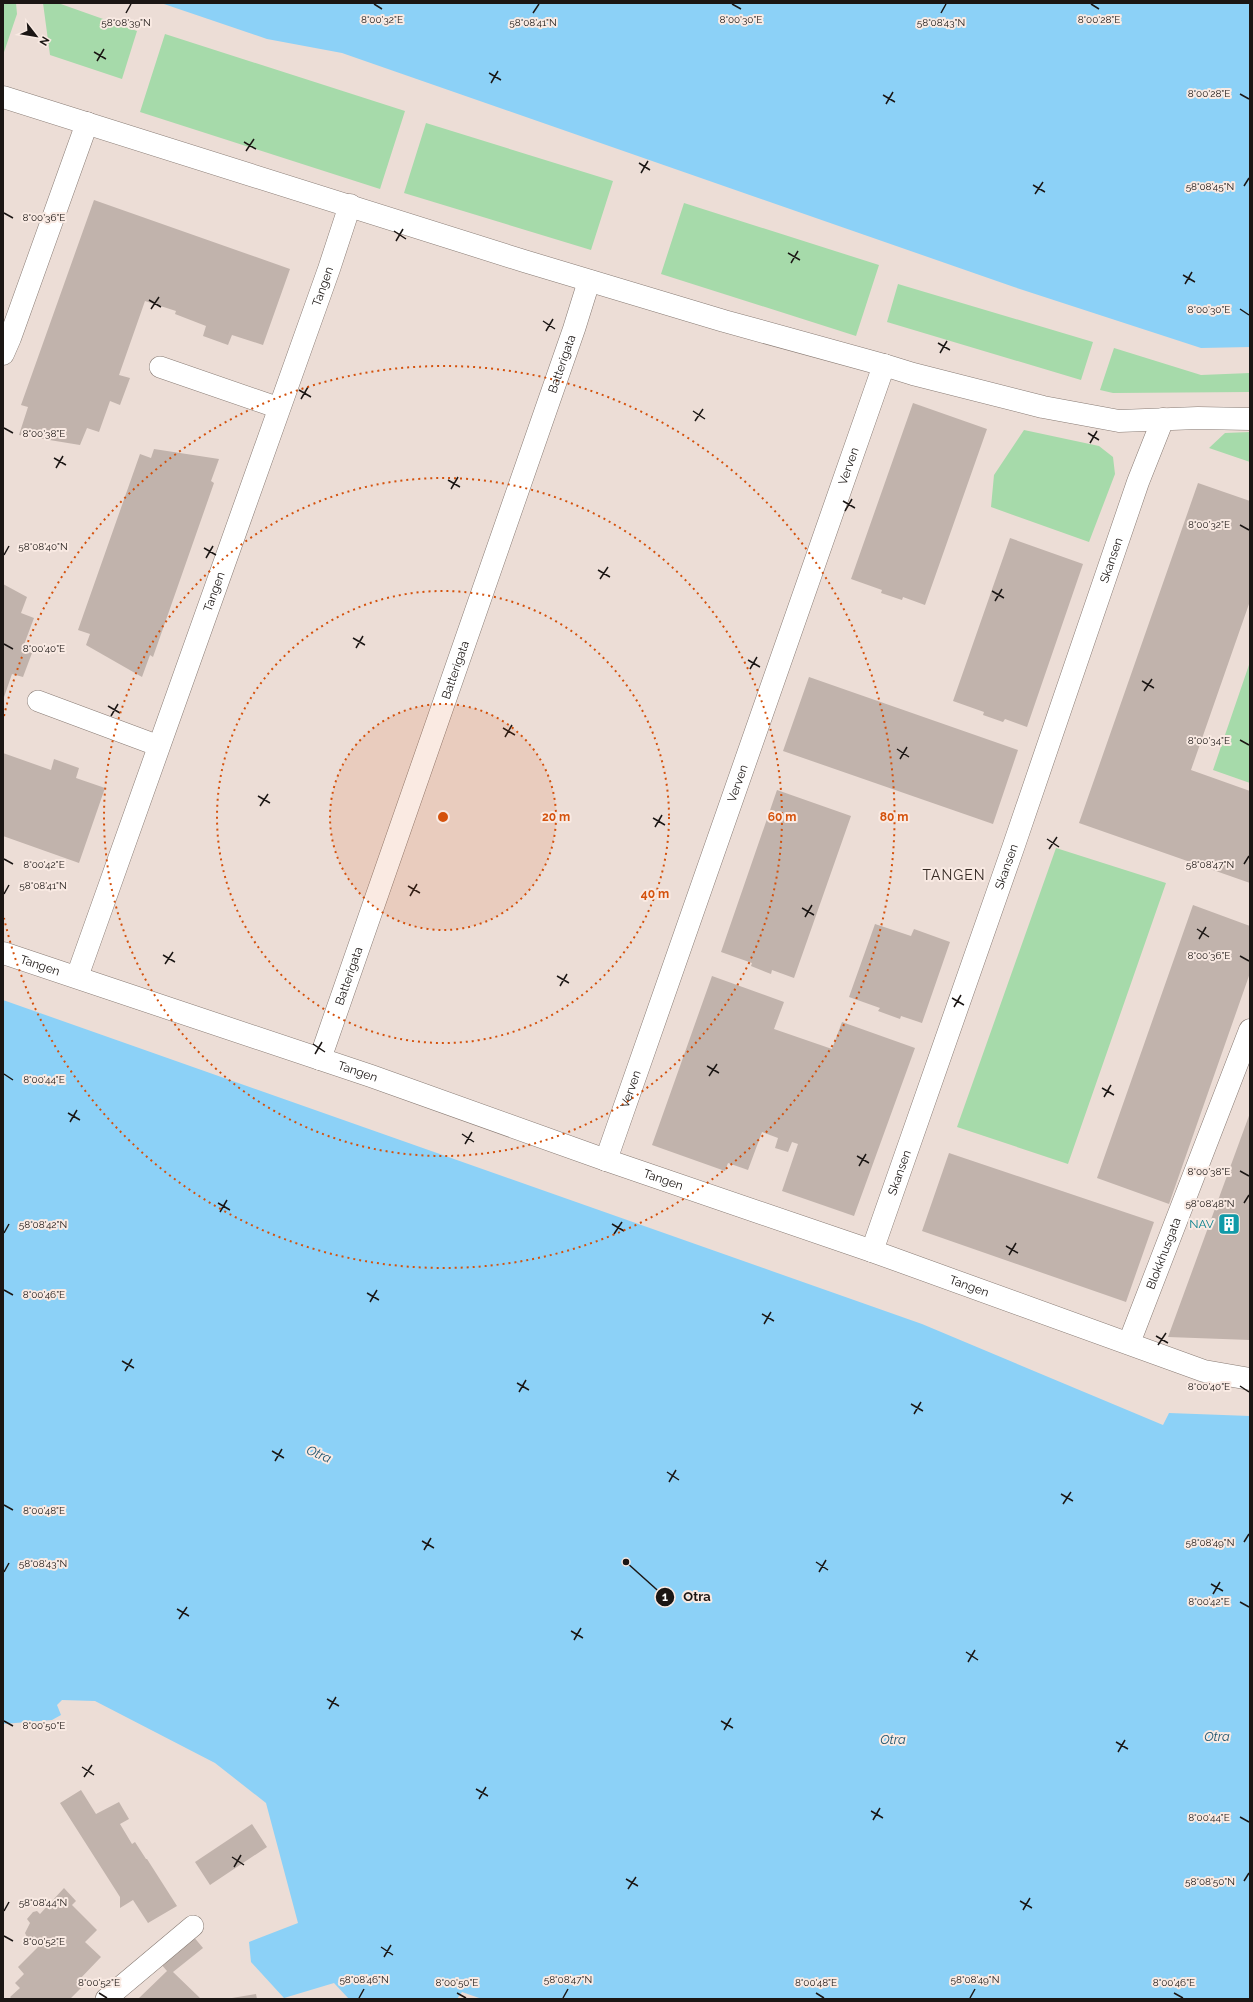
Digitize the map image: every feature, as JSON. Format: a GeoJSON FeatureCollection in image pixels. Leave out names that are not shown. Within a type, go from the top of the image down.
{"type":"FeatureCollection","features":[{"type":"Feature","properties":{"kind":"street"},"geometry":{"type":"LineString","coordinates":[[3,97],[589,281],[724,322],[913,374],[1084,416],[1119,421],[1163,419],[1250,419]]}},
{"type":"Feature","properties":{"kind":"street"},"geometry":{"type":"LineString","coordinates":[[3,354],[13,331],[87,123]]}},
{"type":"Feature","properties":{"kind":"street","name":"Tangen"},"geometry":{"type":"LineString","coordinates":[[77,977],[280,408],[350,205]]}},
{"type":"Feature","properties":{"kind":"street","name":"Batterigata"},"geometry":{"type":"LineString","coordinates":[[320,1059],[567,351],[589,281]]}},
{"type":"Feature","properties":{"kind":"street","name":"Verven"},"geometry":{"type":"LineString","coordinates":[[606,1160],[884,365]]}},
{"type":"Feature","properties":{"kind":"street","name":"Skansen"},"geometry":{"type":"LineString","coordinates":[[872,1251],[1013,848],[1138,482],[1163,419]]}},
{"type":"Feature","properties":{"kind":"street","name":"Tangen"},"geometry":{"type":"LineString","coordinates":[[3,953],[320,1059],[606,1160],[872,1251],[1204,1371],[1250,1379]]}},
{"type":"Feature","properties":{"kind":"street","name":"Blokkhusgata"},"geometry":{"type":"LineString","coordinates":[[1129,1343],[1250,1030]]}},
{"type":"Feature","properties":{"kind":"lane"},"geometry":{"type":"LineString","coordinates":[[160,367],[280,408]]}},
{"type":"Feature","properties":{"kind":"lane"},"geometry":{"type":"LineString","coordinates":[[38,701],[159,746]]}},
{"type":"Feature","properties":{"kind":"lane"},"geometry":{"type":"LineString","coordinates":[[106,1999],[193,1926]]}},
{"type":"Feature","properties":{"kind":"green space"},"geometry":{"type":"Polygon","coordinates":[[[3,3],[16,3],[17,14],[3,55],[3,3]]]}},
{"type":"Feature","properties":{"kind":"green space"},"geometry":{"type":"Polygon","coordinates":[[[43,3],[58,3],[137,31],[122,79],[50,55],[43,3]]]}},
{"type":"Feature","properties":{"kind":"green space"},"geometry":{"type":"Polygon","coordinates":[[[165,34],[405,111],[380,189],[140,112],[165,34]]]}},
{"type":"Feature","properties":{"kind":"green space"},"geometry":{"type":"Polygon","coordinates":[[[426,123],[613,181],[591,250],[404,193],[426,123]]]}},
{"type":"Feature","properties":{"kind":"green space"},"geometry":{"type":"Polygon","coordinates":[[[684,203],[879,265],[856,336],[661,274],[684,203]]]}},
{"type":"Feature","properties":{"kind":"green space"},"geometry":{"type":"Polygon","coordinates":[[[898,284],[1093,342],[1081,380],[887,322],[898,284]]]}},
{"type":"Feature","properties":{"kind":"green space"},"geometry":{"type":"Polygon","coordinates":[[[1114,348],[1201,375],[1250,373],[1250,392],[1113,393],[1100,390],[1114,348]]]}},
{"type":"Feature","properties":{"kind":"green space"},"geometry":{"type":"Polygon","coordinates":[[[1024,430],[1099,446],[1113,457],[1115,474],[1089,542],[991,507],[994,475],[1024,430]]]}},
{"type":"Feature","properties":{"kind":"green space"},"geometry":{"type":"Polygon","coordinates":[[[1250,432],[1250,462],[1209,448],[1225,433],[1250,432]]]}},
{"type":"Feature","properties":{"kind":"green space"},"geometry":{"type":"Polygon","coordinates":[[[1250,662],[1250,783],[1213,770],[1250,662]]]}},
{"type":"Feature","properties":{"kind":"green space"},"geometry":{"type":"Polygon","coordinates":[[[1056,848],[1166,883],[1068,1164],[957,1127],[1056,848]]]}},
{"type":"Feature","properties":{"kind":"water"},"geometry":{"type":"Polygon","coordinates":[[[161,3],[1250,3],[1250,347],[1201,348],[1014,287],[342,53],[267,39],[161,3]]]}},
{"type":"Feature","properties":{"kind":"water","name":"Otra"},"geometry":{"type":"Polygon","coordinates":[[[3,1000],[922,1324],[1163,1425],[1169,1413],[1250,1416],[1250,1999],[482,1999],[462,1992],[457,1999],[349,1999],[334,1983],[284,1998],[251,1962],[249,1942],[298,1923],[266,1803],[215,1763],[95,1701],[62,1700],[57,1705],[61,1715],[52,1720],[3,1724],[3,1000]]]}},
{"type":"Feature","properties":{"kind":"building"},"geometry":{"type":"Polygon","coordinates":[[[94,200],[290,269],[263,345],[232,335],[228,345],[203,336],[206,326],[175,314],[176,311],[145,301],[119,375],[130,378],[120,405],[110,401],[99,432],[87,428],[80,445],[19,435],[28,407],[21,405],[94,200]]]}},
{"type":"Feature","properties":{"kind":"building"},"geometry":{"type":"Polygon","coordinates":[[[913,403],[987,429],[925,605],[903,597],[902,600],[881,593],[882,590],[851,579],[913,403]]]}},
{"type":"Feature","properties":{"kind":"building"},"geometry":{"type":"Polygon","coordinates":[[[154,449],[219,459],[211,481],[214,483],[153,657],[150,655],[142,677],[86,645],[90,634],[78,630],[140,454],[151,458],[154,449]]]}},
{"type":"Feature","properties":{"kind":"building"},"geometry":{"type":"Polygon","coordinates":[[[1198,483],[1250,501],[1250,601],[1191,770],[1250,791],[1250,883],[1079,823],[1198,483]]]}},
{"type":"Feature","properties":{"kind":"building"},"geometry":{"type":"Polygon","coordinates":[[[1010,538],[1083,564],[1027,727],[1005,719],[1003,722],[983,715],[984,712],[953,701],[1010,538]]]}},
{"type":"Feature","properties":{"kind":"building"},"geometry":{"type":"Polygon","coordinates":[[[3,584],[27,597],[21,613],[34,618],[22,650],[32,653],[23,677],[12,674],[3,700],[3,584]]]}},
{"type":"Feature","properties":{"kind":"building"},"geometry":{"type":"Polygon","coordinates":[[[809,677],[1018,750],[993,824],[783,751],[809,677]]]}},
{"type":"Feature","properties":{"kind":"building"},"geometry":{"type":"Polygon","coordinates":[[[3,753],[51,770],[54,759],[79,768],[76,778],[105,788],[79,863],[3,836],[3,753]]]}},
{"type":"Feature","properties":{"kind":"building"},"geometry":{"type":"Polygon","coordinates":[[[777,790],[851,816],[794,978],[772,970],[771,974],[751,966],[752,963],[721,952],[777,790]]]}},
{"type":"Feature","properties":{"kind":"building"},"geometry":{"type":"Polygon","coordinates":[[[1193,905],[1250,926],[1250,973],[1169,1204],[1097,1178],[1193,905]]]}},
{"type":"Feature","properties":{"kind":"building"},"geometry":{"type":"Polygon","coordinates":[[[875,924],[911,936],[914,929],[950,942],[922,1023],[901,1016],[900,1019],[878,1011],[880,1008],[849,997],[875,924]]]}},
{"type":"Feature","properties":{"kind":"building"},"geometry":{"type":"Polygon","coordinates":[[[712,976],[784,1002],[774,1029],[832,1049],[842,1022],[915,1048],[854,1216],[782,1191],[798,1144],[792,1142],[788,1152],[775,1148],[778,1138],[762,1132],[748,1170],[728,1163],[725,1171],[652,1145],[712,976]]]}},
{"type":"Feature","properties":{"kind":"building","name":"NAV"},"geometry":{"type":"Polygon","coordinates":[[[1250,1113],[1250,1340],[1168,1337],[1250,1113]]]}},
{"type":"Feature","properties":{"kind":"building"},"geometry":{"type":"Polygon","coordinates":[[[949,1153],[1154,1222],[1126,1302],[922,1231],[949,1153]]]}},
{"type":"Feature","properties":{"kind":"building"},"geometry":{"type":"Polygon","coordinates":[[[81,1790],[96,1814],[119,1802],[129,1819],[120,1824],[132,1844],[135,1842],[147,1859],[177,1906],[148,1923],[133,1900],[120,1908],[120,1897],[60,1803],[81,1790]]]}},
{"type":"Feature","properties":{"kind":"building"},"geometry":{"type":"Polygon","coordinates":[[[252,1824],[267,1847],[210,1885],[195,1862],[252,1824]]]}},
{"type":"Feature","properties":{"kind":"building"},"geometry":{"type":"Polygon","coordinates":[[[64,1888],[76,1901],[72,1905],[97,1930],[85,1942],[101,1957],[77,1982],[82,1987],[70,1999],[12,1999],[10,1997],[20,1988],[15,1983],[24,1974],[18,1967],[42,1943],[34,1936],[29,1941],[25,1933],[30,1923],[27,1919],[33,1912],[37,1911],[40,1914],[64,1888]]]}},
{"type":"Feature","properties":{"kind":"building"},"geometry":{"type":"Polygon","coordinates":[[[193,1936],[203,1948],[173,1972],[201,1999],[138,1999],[167,1971],[160,1963],[193,1936]]]}},
{"type":"Feature","properties":{"kind":"building"},"geometry":{"type":"Polygon","coordinates":[[[256,1994],[257,1999],[232,1999],[232,1998],[256,1994]]]}},
{"type":"Feature","properties":{"kind":"place","name":"NAV"},"geometry":{"type":"Point","coordinates":[1229,1224]}},
{"type":"Feature","properties":{"kind":"place","name":"Otra"},"geometry":{"type":"Point","coordinates":[626,1562]}},
{"type":"Feature","properties":{"kind":"district","name":"TANGEN"},"geometry":{"type":"Point","coordinates":[954,875]}}]}
